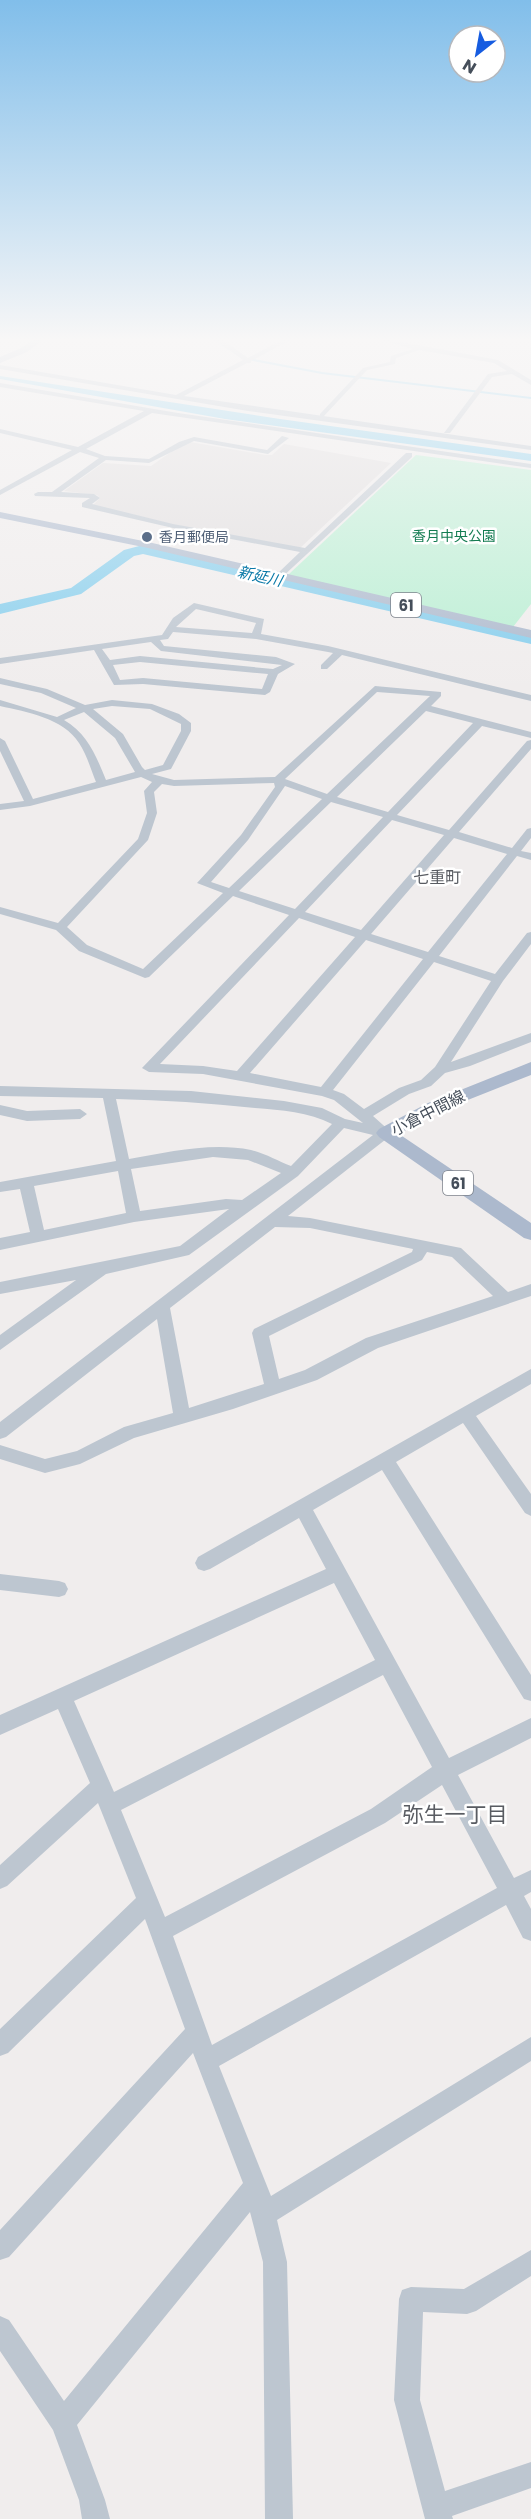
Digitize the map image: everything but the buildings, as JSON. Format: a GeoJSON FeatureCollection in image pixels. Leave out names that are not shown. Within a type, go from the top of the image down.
{"type":"FeatureCollection","features":[{"type":"Feature","properties":{"kind":"main road","name":"61"},"geometry":{"type":"LineString","coordinates":[[0,515],[132,541],[531,634]]}},
{"type":"Feature","properties":{"kind":"main road","name":"小倉中間線"},"geometry":{"type":"LineString","coordinates":[[531,1068],[434,1107],[385,1133],[531,1233]]}},
{"type":"Feature","properties":{"kind":"street"},"geometry":{"type":"LineString","coordinates":[[0,486],[55,458]]}},
{"type":"Feature","properties":{"kind":"street"},"geometry":{"type":"LineString","coordinates":[[0,493],[58,458]]}},
{"type":"Feature","properties":{"kind":"street"},"geometry":{"type":"LineString","coordinates":[[55,493],[104,458],[155,460],[159,458]]}},
{"type":"Feature","properties":{"kind":"street"},"geometry":{"type":"LineString","coordinates":[[280,576],[406,458]]}},
{"type":"Feature","properties":{"kind":"street"},"geometry":{"type":"LineString","coordinates":[[473,458],[531,466]]}},
{"type":"Feature","properties":{"kind":"street"},"geometry":{"type":"LineString","coordinates":[[38,494],[94,496],[96,498],[86,505],[173,526],[306,551]]}},
{"type":"Feature","properties":{"kind":"street"},"geometry":{"type":"LineString","coordinates":[[0,661],[165,637],[176,620],[194,606],[261,621],[255,636]]}},
{"type":"Feature","properties":{"kind":"street"},"geometry":{"type":"LineString","coordinates":[[171,628],[255,636],[340,652],[531,698]]}},
{"type":"Feature","properties":{"kind":"street"},"geometry":{"type":"LineString","coordinates":[[107,663],[140,658],[274,672],[291,664],[276,660],[161,648],[154,639]]}},
{"type":"Feature","properties":{"kind":"street"},"geometry":{"type":"LineString","coordinates":[[97,648],[117,683],[142,681],[265,692],[274,672]]}},
{"type":"Feature","properties":{"kind":"street"},"geometry":{"type":"LineString","coordinates":[[324,667],[340,652]]}},
{"type":"Feature","properties":{"kind":"street"},"geometry":{"type":"LineString","coordinates":[[0,681],[49,692],[101,718],[121,737],[140,774],[158,782],[278,780],[329,798],[531,857]]}},
{"type":"Feature","properties":{"kind":"street"},"geometry":{"type":"LineString","coordinates":[[0,910],[60,927],[83,948],[145,974],[438,694],[375,689],[278,780]]}},
{"type":"Feature","properties":{"kind":"street"},"geometry":{"type":"LineString","coordinates":[[0,703],[57,720],[83,741],[102,784]]}},
{"type":"Feature","properties":{"kind":"street"},"geometry":{"type":"LineString","coordinates":[[0,807],[30,803],[167,767],[186,731],[186,723],[179,717],[151,706],[136,704],[85,708],[57,720]]}},
{"type":"Feature","properties":{"kind":"street"},"geometry":{"type":"LineString","coordinates":[[425,708],[531,735]]}},
{"type":"Feature","properties":{"kind":"street"},"geometry":{"type":"LineString","coordinates":[[385,1133],[339,1097],[324,1092],[203,1070],[149,1068],[480,722]]}},
{"type":"Feature","properties":{"kind":"street"},"geometry":{"type":"LineString","coordinates":[[0,741],[30,803]]}},
{"type":"Feature","properties":{"kind":"street"},"geometry":{"type":"LineString","coordinates":[[241,1076],[531,743]]}},
{"type":"Feature","properties":{"kind":"street"},"geometry":{"type":"LineString","coordinates":[[278,780],[280,787],[248,834],[225,863],[203,883],[498,979]]}},
{"type":"Feature","properties":{"kind":"street"},"geometry":{"type":"LineString","coordinates":[[60,927],[143,840],[152,813],[149,791],[158,782]]}},
{"type":"Feature","properties":{"kind":"street"},"geometry":{"type":"LineString","coordinates":[[324,1092],[429,956],[531,831]]}},
{"type":"Feature","properties":{"kind":"street"},"geometry":{"type":"LineString","coordinates":[[363,1116],[404,1091],[426,1083],[440,1070],[498,979],[531,936]]}},
{"type":"Feature","properties":{"kind":"street"},"geometry":{"type":"LineString","coordinates":[[440,1070],[465,1063],[531,1037]]}},
{"type":"Feature","properties":{"kind":"street"},"geometry":{"type":"LineString","coordinates":[[0,1091],[191,1096],[284,1106],[322,1113],[341,1124],[385,1133]]}},
{"type":"Feature","properties":{"kind":"street"},"geometry":{"type":"LineString","coordinates":[[109,1095],[134,1217]]}},
{"type":"Feature","properties":{"kind":"street"},"geometry":{"type":"LineString","coordinates":[[0,1110],[27,1116],[80,1114]]}},
{"type":"Feature","properties":{"kind":"street"},"geometry":{"type":"LineString","coordinates":[[0,1288],[184,1251],[244,1204],[292,1172],[341,1124]]}},
{"type":"Feature","properties":{"kind":"street"},"geometry":{"type":"LineString","coordinates":[[0,1432],[385,1133]]}},
{"type":"Feature","properties":{"kind":"street"},"geometry":{"type":"LineString","coordinates":[[0,1187],[122,1164],[213,1152],[250,1155],[292,1172]]}},
{"type":"Feature","properties":{"kind":"street"},"geometry":{"type":"LineString","coordinates":[[26,1182],[38,1237]]}},
{"type":"Feature","properties":{"kind":"street"},"geometry":{"type":"LineString","coordinates":[[0,1244],[134,1217],[226,1204],[244,1204]]}},
{"type":"Feature","properties":{"kind":"street"},"geometry":{"type":"LineString","coordinates":[[273,1221],[310,1223],[456,1252],[505,1298]]}},
{"type":"Feature","properties":{"kind":"street"},"geometry":{"type":"LineString","coordinates":[[273,1387],[260,1332],[417,1256],[423,1245]]}},
{"type":"Feature","properties":{"kind":"street"},"geometry":{"type":"LineString","coordinates":[[0,1344],[102,1269]]}},
{"type":"Feature","properties":{"kind":"street"},"geometry":{"type":"LineString","coordinates":[[0,1452],[45,1466],[80,1457],[130,1432],[311,1375],[372,1343],[531,1290]]}},
{"type":"Feature","properties":{"kind":"street"},"geometry":{"type":"LineString","coordinates":[[162,1306],[182,1417]]}},
{"type":"Feature","properties":{"kind":"street"},"geometry":{"type":"LineString","coordinates":[[204,1563],[386,1461],[531,1376]]}},
{"type":"Feature","properties":{"kind":"street"},"geometry":{"type":"LineString","coordinates":[[466,1414],[531,1508]]}},
{"type":"Feature","properties":{"kind":"street"},"geometry":{"type":"LineString","coordinates":[[386,1461],[531,1692]]}},
{"type":"Feature","properties":{"kind":"street"},"geometry":{"type":"LineString","coordinates":[[302,1507],[531,1930]]}},
{"type":"Feature","properties":{"kind":"street"},"geometry":{"type":"LineString","coordinates":[[0,1725],[336,1573]]}},
{"type":"Feature","properties":{"kind":"street"},"geometry":{"type":"LineString","coordinates":[[0,1582],[59,1589]]}},
{"type":"Feature","properties":{"kind":"street"},"geometry":{"type":"LineString","coordinates":[[0,1878],[105,1796],[387,1663]]}},
{"type":"Feature","properties":{"kind":"street"},"geometry":{"type":"LineString","coordinates":[[62,1698],[148,1900],[206,2061],[256,2186],[264,2214],[275,2262],[279,2519]]}},
{"type":"Feature","properties":{"kind":"street"},"geometry":{"type":"LineString","coordinates":[[160,1931],[378,1816],[444,1771],[531,1728]]}},
{"type":"Feature","properties":{"kind":"street"},"geometry":{"type":"LineString","coordinates":[[206,2061],[531,1880]]}},
{"type":"Feature","properties":{"kind":"street"},"geometry":{"type":"LineString","coordinates":[[0,2045],[148,1900]]}},
{"type":"Feature","properties":{"kind":"street"},"geometry":{"type":"LineString","coordinates":[[0,2248],[197,2032]]}},
{"type":"Feature","properties":{"kind":"street"},"geometry":{"type":"LineString","coordinates":[[264,2214],[531,2048]]}},
{"type":"Feature","properties":{"kind":"street"},"geometry":{"type":"LineString","coordinates":[[63,2422],[256,2186]]}},
{"type":"Feature","properties":{"kind":"street"},"geometry":{"type":"LineString","coordinates":[[531,2262],[467,2302],[411,2300],[407,2400],[438,2514],[531,2475]]}},
{"type":"Feature","properties":{"kind":"street"},"geometry":{"type":"LineString","coordinates":[[3,2343],[63,2422],[92,2500],[96,2519]]}},
{"type":"Feature","properties":{"kind":"shaded area"},"geometry":{"type":"Polygon","coordinates":[[[163,458],[360,458],[391,463],[300,548],[171,524],[93,505],[100,498],[97,495],[64,491],[103,463],[151,466],[163,458]]]}},
{"type":"Feature","properties":{"kind":"green space","name":"香月中央公園"},"geometry":{"type":"Polygon","coordinates":[[[413,458],[436,458],[531,470],[531,604],[513,627],[288,575],[413,458]]]}},
{"type":"Feature","properties":{"kind":"water"},"geometry":{"type":"Polygon","coordinates":[[[506,458],[531,458],[531,461],[506,458]]]}},
{"type":"Feature","properties":{"kind":"waterway","name":"新延川"},"geometry":{"type":"LineString","coordinates":[[0,609],[76,591],[129,553],[143,549],[531,639]]}},
{"type":"Feature","properties":{"kind":"place","name":"香月郵便局"},"geometry":{"type":"Point","coordinates":[147,537]}},
{"type":"Feature","properties":{"kind":"district","name":"七重町"},"geometry":{"type":"Point","coordinates":[437,877]}},
{"type":"Feature","properties":{"kind":"district","name":"弥生一丁目"},"geometry":{"type":"Point","coordinates":[455,1814]}}]}
